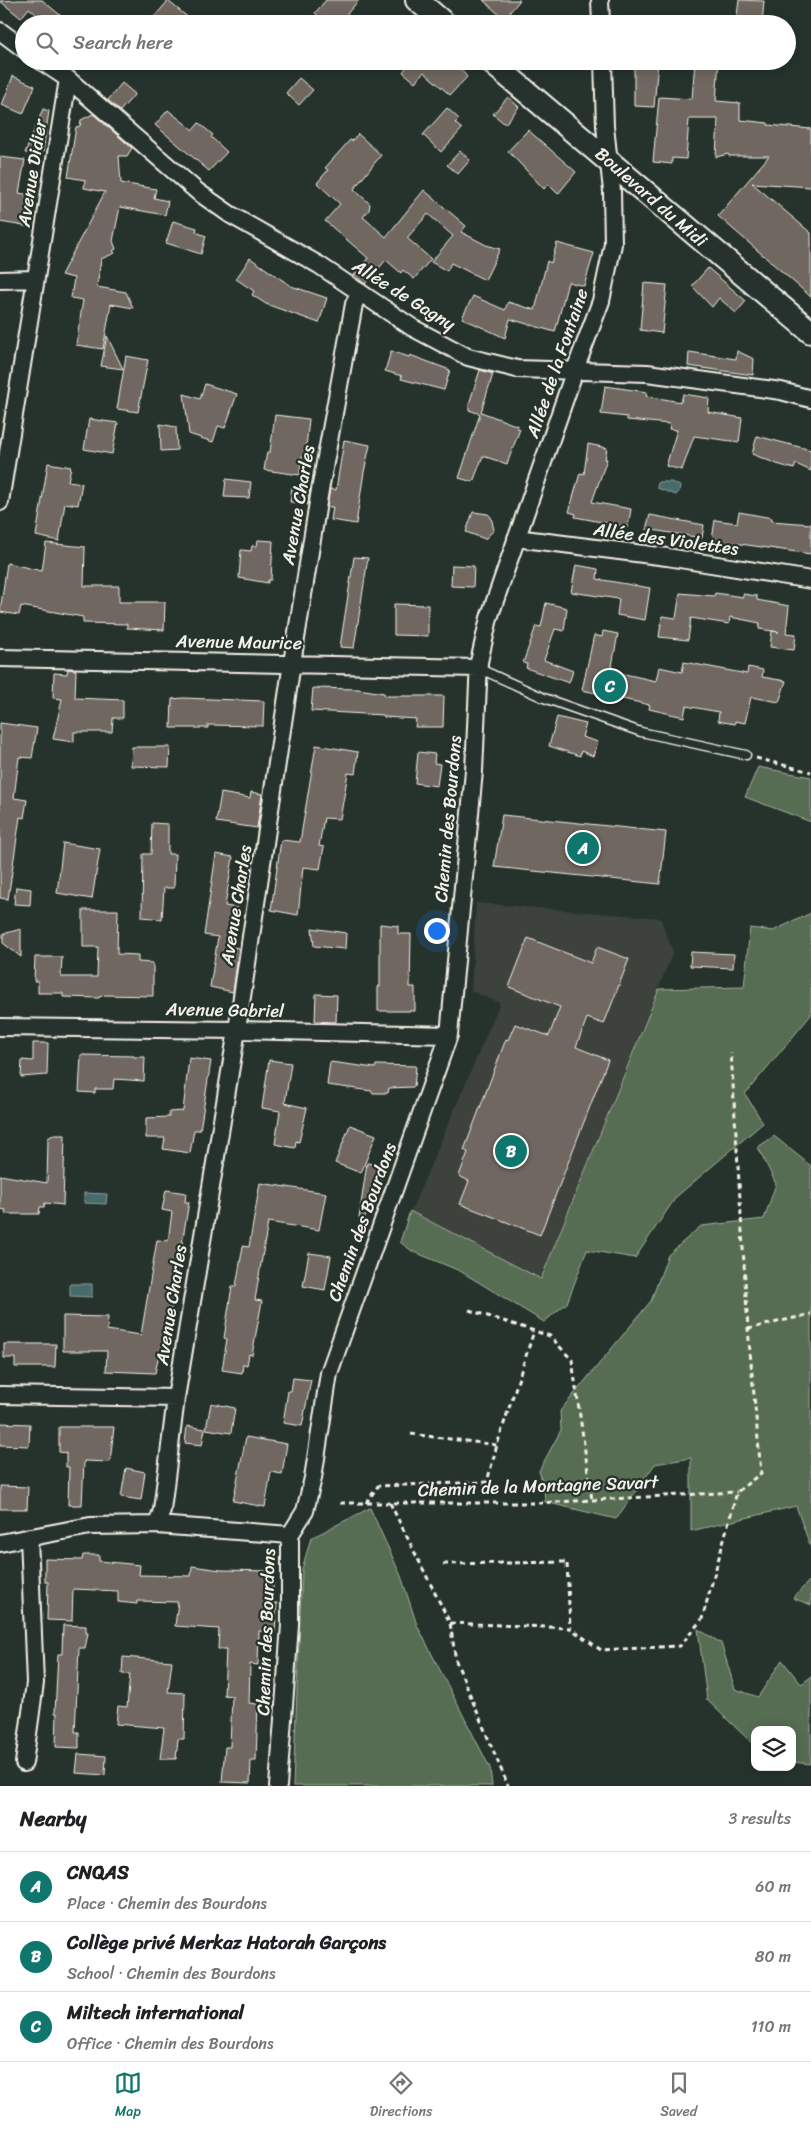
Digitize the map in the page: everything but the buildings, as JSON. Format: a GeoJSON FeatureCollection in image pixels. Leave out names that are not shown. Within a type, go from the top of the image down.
{"type":"FeatureCollection","features":[{"type":"Feature","properties":{"kind":"street"},"geometry":{"type":"LineString","coordinates":[[417,0],[434,15]]}},
{"type":"Feature","properties":{"kind":"street"},"geometry":{"type":"LineString","coordinates":[[600,0],[601,15]]}},
{"type":"Feature","properties":{"kind":"street"},"geometry":{"type":"LineString","coordinates":[[0,31],[15,42]]}},
{"type":"Feature","properties":{"kind":"street","name":"Allée de Gagny"},"geometry":{"type":"LineString","coordinates":[[54,70],[68,79],[198,192],[231,216],[319,265],[413,328],[468,357],[518,369],[647,373],[700,379],[781,391],[811,399]]}},
{"type":"Feature","properties":{"kind":"street","name":"Boulevard du Midi"},"geometry":{"type":"LineString","coordinates":[[501,70],[811,332]]}},
{"type":"Feature","properties":{"kind":"street","name":"Allée de la Fontaine"},"geometry":{"type":"LineString","coordinates":[[478,668],[489,618],[575,370],[601,302],[613,244],[612,191],[605,126],[603,70]]}},
{"type":"Feature","properties":{"kind":"street","name":"Avenue Didier"},"geometry":{"type":"LineString","coordinates":[[0,502],[68,79]]}},
{"type":"Feature","properties":{"kind":"street"},"geometry":{"type":"LineString","coordinates":[[0,280],[35,279]]}},
{"type":"Feature","properties":{"kind":"street","name":"Avenue Charles"},"geometry":{"type":"LineString","coordinates":[[157,1525],[162,1510],[176,1398],[237,1030],[292,663],[322,480],[354,304],[360,292]]}},
{"type":"Feature","properties":{"kind":"street","name":"Allée des Violettes"},"geometry":{"type":"LineString","coordinates":[[516,538],[667,557],[811,580]]}},
{"type":"Feature","properties":{"kind":"street","name":"Avenue Maurice"},"geometry":{"type":"LineString","coordinates":[[0,658],[478,668]]}},
{"type":"Feature","properties":{"kind":"street","name":"Chemin des Bourdons"},"geometry":{"type":"LineString","coordinates":[[278,1786],[290,1625],[290,1535],[305,1511],[329,1373],[449,1035],[474,771],[478,668]]}},
{"type":"Feature","properties":{"kind":"street","name":"Avenue Gabriel"},"geometry":{"type":"LineString","coordinates":[[0,1027],[449,1035]]}},
{"type":"Feature","properties":{"kind":"street"},"geometry":{"type":"LineString","coordinates":[[0,1395],[176,1398]]}},
{"type":"Feature","properties":{"kind":"street"},"geometry":{"type":"LineString","coordinates":[[0,1544],[90,1526],[157,1525],[290,1535]]}},
{"type":"Feature","properties":{"kind":"street"},"geometry":{"type":"LineString","coordinates":[[24,1763],[35,1683],[29,1537]]}},
{"type":"Feature","properties":{"kind":"lane"},"geometry":{"type":"LineString","coordinates":[[478,668],[544,698],[641,732],[746,755]]}},
{"type":"Feature","properties":{"kind":"path"},"geometry":{"type":"LineString","coordinates":[[746,755],[811,772]]}},
{"type":"Feature","properties":{"kind":"path"},"geometry":{"type":"LineString","coordinates":[[450,1623],[570,1628],[601,1650],[680,1646],[702,1619],[737,1492],[761,1473],[748,1329],[731,1052]]}},
{"type":"Feature","properties":{"kind":"path"},"geometry":{"type":"LineString","coordinates":[[469,1310],[550,1336],[572,1360],[592,1500]]}},
{"type":"Feature","properties":{"kind":"path"},"geometry":{"type":"LineString","coordinates":[[748,1329],[811,1314]]}},
{"type":"Feature","properties":{"kind":"path"},"geometry":{"type":"LineString","coordinates":[[366,1503],[378,1486],[487,1482],[534,1331]]}},
{"type":"Feature","properties":{"kind":"path"},"geometry":{"type":"LineString","coordinates":[[411,1434],[497,1445]]}},
{"type":"Feature","properties":{"kind":"path","name":"Chemin de la Montagne Savart"},"geometry":{"type":"LineString","coordinates":[[340,1503],[539,1503],[737,1492]]}},
{"type":"Feature","properties":{"kind":"path"},"geometry":{"type":"LineString","coordinates":[[390,1503],[450,1623],[456,1661],[508,1786]]}},
{"type":"Feature","properties":{"kind":"path"},"geometry":{"type":"LineString","coordinates":[[443,1564],[567,1562],[570,1628]]}},
{"type":"Feature","properties":{"kind":"shaded area"},"geometry":{"type":"Polygon","coordinates":[[[476,903],[660,918],[673,952],[540,1280],[411,1211],[500,1003],[471,991],[476,903]]]}},
{"type":"Feature","properties":{"kind":"green space"},"geometry":{"type":"Polygon","coordinates":[[[758,767],[811,777],[811,822],[745,797],[758,767]]]}},
{"type":"Feature","properties":{"kind":"green space"},"geometry":{"type":"Polygon","coordinates":[[[811,913],[811,1015],[745,1094],[763,1123],[676,1197],[635,1258],[587,1250],[567,1303],[544,1322],[460,1271],[412,1251],[400,1242],[410,1211],[541,1279],[659,989],[744,987],[750,928],[773,931],[811,913]]]}},
{"type":"Feature","properties":{"kind":"green space"},"geometry":{"type":"Polygon","coordinates":[[[774,1136],[811,1166],[811,1548],[796,1506],[691,1531],[691,1458],[655,1464],[616,1519],[545,1502],[544,1487],[539,1471],[561,1430],[560,1411],[651,1301],[668,1255],[701,1226],[764,1219],[776,1184],[758,1147],[774,1136]]]}},
{"type":"Feature","properties":{"kind":"green space"},"geometry":{"type":"Polygon","coordinates":[[[370,1508],[401,1576],[417,1625],[490,1768],[492,1786],[293,1786],[302,1569],[311,1538],[370,1508]]]}},
{"type":"Feature","properties":{"kind":"green space"},"geometry":{"type":"Polygon","coordinates":[[[811,1579],[811,1605],[793,1598],[811,1579]]]}},
{"type":"Feature","properties":{"kind":"green space"},"geometry":{"type":"Polygon","coordinates":[[[698,1629],[721,1643],[735,1689],[758,1697],[782,1660],[801,1684],[811,1677],[811,1764],[796,1762],[796,1726],[751,1726],[751,1742],[707,1700],[698,1629]]]}},
{"type":"Feature","properties":{"kind":"water"},"geometry":{"type":"Polygon","coordinates":[[[658,482],[671,482],[680,486],[679,492],[676,495],[657,488],[658,482]]]}},
{"type":"Feature","properties":{"kind":"water"},"geometry":{"type":"Polygon","coordinates":[[[84,1193],[107,1194],[106,1204],[84,1203],[84,1193]]]}},
{"type":"Feature","properties":{"kind":"water"},"geometry":{"type":"Polygon","coordinates":[[[70,1284],[92,1284],[92,1297],[70,1296],[70,1284]]]}},
{"type":"Feature","properties":{"kind":"place","name":"Miltech international"},"geometry":{"type":"Point","coordinates":[610,686]}},
{"type":"Feature","properties":{"kind":"place","name":"CNQAS"},"geometry":{"type":"Point","coordinates":[583,848]}},
{"type":"Feature","properties":{"kind":"place","name":"Collège privé Merkaz Hatorah Garçons"},"geometry":{"type":"Point","coordinates":[511,1151]}}]}
